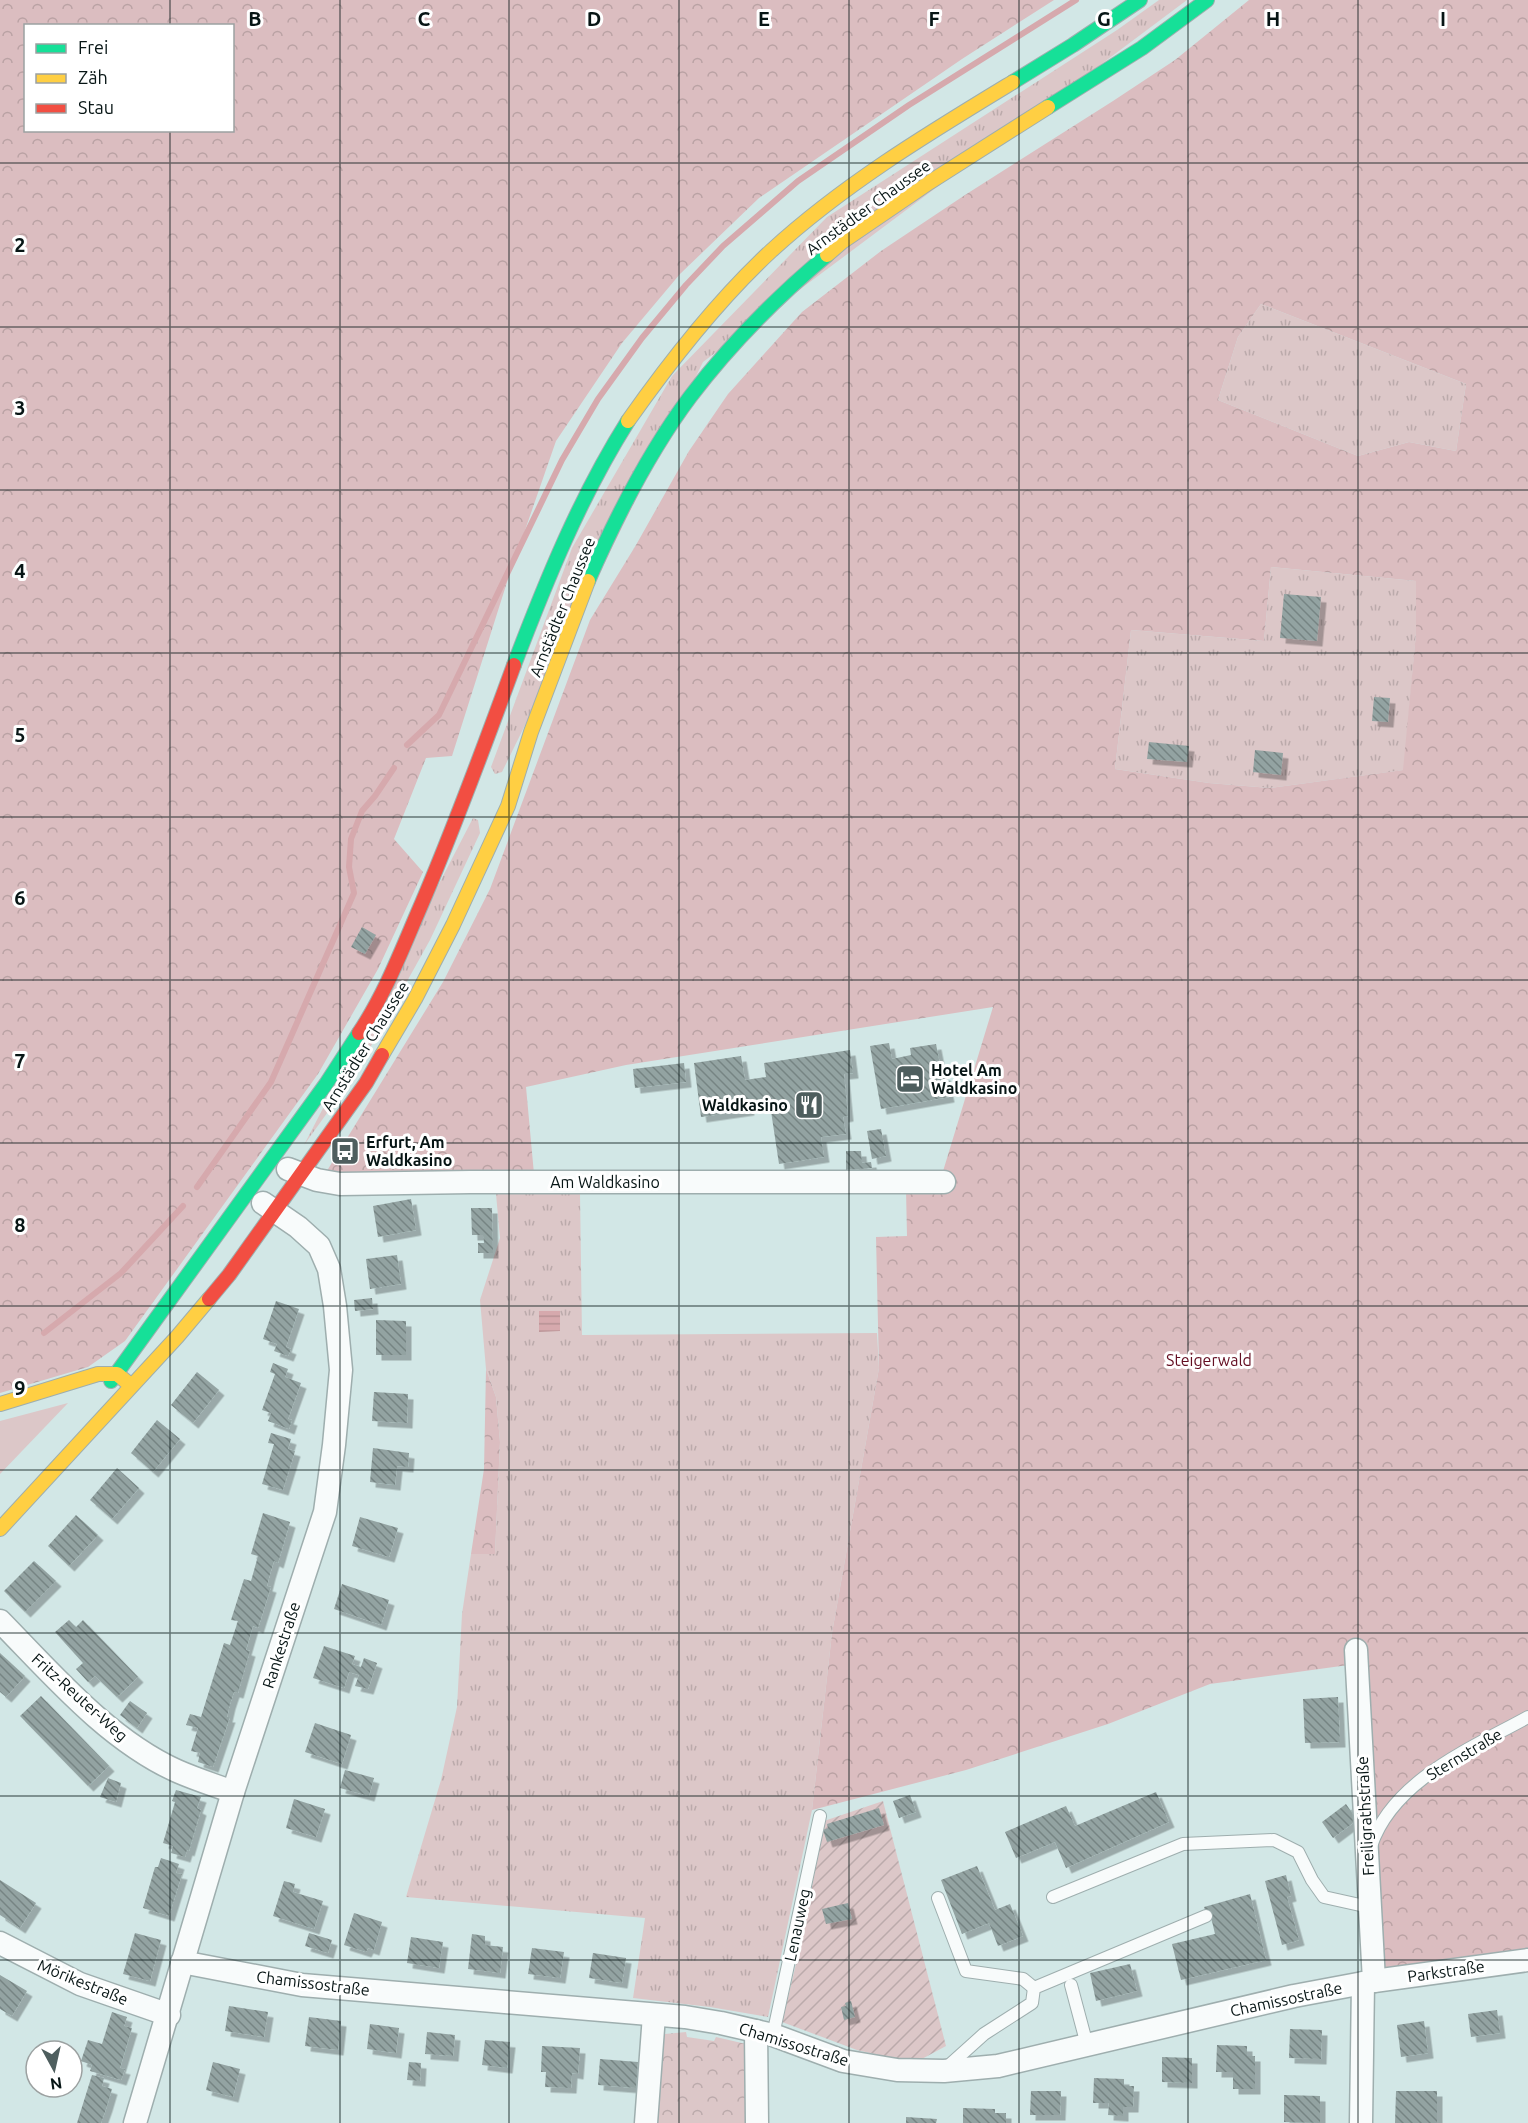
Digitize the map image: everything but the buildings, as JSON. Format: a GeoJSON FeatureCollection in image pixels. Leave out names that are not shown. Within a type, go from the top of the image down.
{"type":"FeatureCollection","features":[{"type":"Feature","properties":{"kind":"main road","name":"Arnstädter Chaussee"},"geometry":{"type":"LineString","coordinates":[[102,1390],[117,1374],[326,1084],[372,1013],[450,839],[546,580],[587,493],[627,423],[668,364],[712,311],[771,251],[814,214],[892,156],[1073,45],[1140,0]]}},
{"type":"Feature","properties":{"kind":"main road","name":"Arnstädter Chaussee"},"geometry":{"type":"LineString","coordinates":[[0,1529],[132,1387],[229,1275],[366,1083],[415,999],[453,926],[508,806],[531,732],[579,602],[608,536],[639,476],[690,397],[721,357],[797,280],[842,242],[930,182],[1142,48],[1207,0]]}},
{"type":"Feature","properties":{"kind":"main road"},"geometry":{"type":"LineString","coordinates":[[0,1404],[98,1374],[117,1374],[132,1387]]}},
{"type":"Feature","properties":{"kind":"street","name":"Am Waldkasino"},"geometry":{"type":"LineString","coordinates":[[270,1160],[301,1175],[340,1184],[944,1182]]}},
{"type":"Feature","properties":{"kind":"street","name":"Rankestraße"},"geometry":{"type":"LineString","coordinates":[[135,2123],[169,2015],[182,1962],[233,1792],[325,1512],[334,1445],[340,1370],[335,1306],[328,1269],[319,1246],[298,1227],[247,1191]]}},
{"type":"Feature","properties":{"kind":"street","name":"Fritz-Reuter-Weg"},"geometry":{"type":"LineString","coordinates":[[0,1621],[111,1730],[176,1771],[233,1792]]}},
{"type":"Feature","properties":{"kind":"street","name":"Freiligrathstraße"},"geometry":{"type":"LineString","coordinates":[[1356,1650],[1369,1907],[1361,2123]]}},
{"type":"Feature","properties":{"kind":"street","name":"Mörikestraße"},"geometry":{"type":"LineString","coordinates":[[0,1943],[80,1984],[169,2015]]}},
{"type":"Feature","properties":{"kind":"street","name":"Parkstraße"},"geometry":{"type":"LineString","coordinates":[[1368,1982],[1528,1960]]}},
{"type":"Feature","properties":{"kind":"street","name":"Chamissostraße"},"geometry":{"type":"LineString","coordinates":[[182,1962],[302,1985],[654,2015],[721,2023],[765,2033],[843,2061],[897,2070],[944,2071],[998,2066],[1294,1996],[1368,1982]]}},
{"type":"Feature","properties":{"kind":"street"},"geometry":{"type":"LineString","coordinates":[[646,2123],[654,2015]]}},
{"type":"Feature","properties":{"kind":"street"},"geometry":{"type":"LineString","coordinates":[[757,2123],[765,2033]]}},
{"type":"Feature","properties":{"kind":"lane","name":"Sternstraße"},"geometry":{"type":"LineString","coordinates":[[1367,1858],[1380,1824],[1428,1773],[1528,1717]]}},
{"type":"Feature","properties":{"kind":"lane","name":"Lenauweg"},"geometry":{"type":"LineString","coordinates":[[765,2033],[820,1816]]}},
{"type":"Feature","properties":{"kind":"lane"},"geometry":{"type":"LineString","coordinates":[[1053,1897],[1183,1844],[1274,1840],[1298,1852],[1311,1880],[1324,1897],[1369,1907]]}},
{"type":"Feature","properties":{"kind":"lane"},"geometry":{"type":"LineString","coordinates":[[939,1898],[966,1971],[1023,1978],[1034,1988]]}},
{"type":"Feature","properties":{"kind":"lane"},"geometry":{"type":"LineString","coordinates":[[1034,1988],[1206,1916]]}},
{"type":"Feature","properties":{"kind":"lane"},"geometry":{"type":"LineString","coordinates":[[1071,1985],[1087,2045]]}},
{"type":"Feature","properties":{"kind":"lane"},"geometry":{"type":"LineString","coordinates":[[944,2071],[984,2034],[1032,2002],[1034,1988]]}},
{"type":"Feature","properties":{"kind":"green space"},"geometry":{"type":"Polygon","coordinates":[[[0,0],[1054,0],[962,59],[759,198],[680,274],[622,343],[556,441],[508,579],[452,756],[426,758],[394,839],[423,872],[378,969],[318,1074],[125,1341],[88,1367],[0,1393],[0,0]]]}},
{"type":"Feature","properties":{"kind":"green space"},"geometry":{"type":"Polygon","coordinates":[[[1159,0],[1187,0],[703,362],[502,772],[495,774],[491,767],[572,548],[672,376],[827,217],[1117,30],[1159,0]]]}},
{"type":"Feature","properties":{"kind":"green space","name":"Steigerwald"},"geometry":{"type":"Polygon","coordinates":[[[1249,0],[1528,0],[1528,1951],[1379,1972],[1363,1663],[1210,1684],[1108,1724],[966,1770],[812,1810],[832,1633],[879,1368],[876,1237],[907,1236],[906,1190],[937,1191],[993,1007],[626,1065],[526,1087],[534,1174],[325,1174],[443,982],[490,889],[590,620],[689,451],[728,394],[802,312],[881,251],[1175,60],[1249,0]],[[1261,304],[1238,337],[1218,400],[1358,456],[1409,442],[1456,451],[1466,384],[1261,304]],[[1271,567],[1264,641],[1131,630],[1115,769],[1209,783],[1270,788],[1403,770],[1416,633],[1416,581],[1271,567]]]}},
{"type":"Feature","properties":{"kind":"green space"},"geometry":{"type":"Polygon","coordinates":[[[1261,304],[1466,384],[1456,451],[1409,442],[1358,456],[1218,400],[1238,337],[1261,304]]]}},
{"type":"Feature","properties":{"kind":"green space"},"geometry":{"type":"Polygon","coordinates":[[[1271,567],[1416,581],[1416,633],[1404,770],[1270,788],[1209,783],[1115,769],[1131,630],[1264,641],[1271,567]]]}},
{"type":"Feature","properties":{"kind":"green space"},"geometry":{"type":"Polygon","coordinates":[[[473,818],[478,820],[480,833],[430,940],[356,1073],[304,1145],[473,818]]]}},
{"type":"Feature","properties":{"kind":"green space"},"geometry":{"type":"Polygon","coordinates":[[[580,1193],[582,1335],[877,1333],[879,1368],[832,1633],[812,1810],[768,2017],[710,2007],[633,1998],[645,1918],[406,1897],[441,1780],[457,1707],[462,1614],[471,1554],[495,1554],[500,1442],[496,1397],[486,1369],[480,1300],[500,1238],[496,1194],[580,1193]]]}},
{"type":"Feature","properties":{"kind":"green space"},"geometry":{"type":"Polygon","coordinates":[[[486,1369],[496,1397],[500,1442],[495,1554],[471,1554],[484,1469],[486,1369]]]}},
{"type":"Feature","properties":{"kind":"green space"},"geometry":{"type":"Polygon","coordinates":[[[68,1403],[0,1474],[0,1421],[68,1403]]]}},
{"type":"Feature","properties":{"kind":"green space"},"geometry":{"type":"Polygon","coordinates":[[[883,1801],[946,2046],[920,2060],[891,2058],[857,2050],[782,2022],[803,1935],[824,1821],[883,1801]]]}},
{"type":"Feature","properties":{"kind":"green space"},"geometry":{"type":"Polygon","coordinates":[[[686,2032],[687,2037],[714,2041],[716,2037],[746,2044],[747,2123],[654,2123],[660,2039],[665,2034],[686,2032]]]}},
{"type":"Feature","properties":{"kind":"shaded area"},"geometry":{"type":"Polygon","coordinates":[[[539,1311],[560,1311],[560,1331],[539,1332],[539,1311]]]}},
{"type":"Feature","properties":{"kind":"waterway"},"geometry":{"type":"LineString","coordinates":[[407,745],[439,715],[562,460],[598,399],[642,338],[686,285],[723,246],[798,181],[909,105],[1076,0]]}},
{"type":"Feature","properties":{"kind":"waterway"},"geometry":{"type":"LineString","coordinates":[[197,1187],[271,1082],[354,893],[349,867],[351,839],[362,811],[394,768]]}},
{"type":"Feature","properties":{"kind":"waterway"},"geometry":{"type":"LineString","coordinates":[[44,1333],[121,1273],[183,1206]]}},
{"type":"Feature","properties":{"kind":"traffic: fast"},"geometry":{"type":"LineString","coordinates":[[1013,82],[1140,0]]}},
{"type":"Feature","properties":{"kind":"traffic: fast"},"geometry":{"type":"LineString","coordinates":[[1048,107],[1142,48],[1207,0]]}},
{"type":"Feature","properties":{"kind":"traffic: fast"},"geometry":{"type":"LineString","coordinates":[[588,581],[634,486],[660,440],[690,397],[721,358],[755,322],[827,255]]}},
{"type":"Feature","properties":{"kind":"traffic: fast"},"geometry":{"type":"LineString","coordinates":[[514,665],[579,509],[628,421]]}},
{"type":"Feature","properties":{"kind":"traffic: fast"},"geometry":{"type":"LineString","coordinates":[[111,1381],[326,1084],[359,1033]]}},
{"type":"Feature","properties":{"kind":"traffic: slow"},"geometry":{"type":"LineString","coordinates":[[628,421],[695,332],[771,251],[828,204],[888,160],[1013,82]]}},
{"type":"Feature","properties":{"kind":"traffic: slow"},"geometry":{"type":"LineString","coordinates":[[827,255],[842,242],[930,182],[1048,107]]}},
{"type":"Feature","properties":{"kind":"traffic: slow"},"geometry":{"type":"LineString","coordinates":[[382,1055],[415,999],[453,925],[508,806],[531,732],[588,581]]}},
{"type":"Feature","properties":{"kind":"traffic: slow"},"geometry":{"type":"LineString","coordinates":[[0,1529],[177,1337],[209,1299]]}},
{"type":"Feature","properties":{"kind":"traffic: slow"},"geometry":{"type":"LineString","coordinates":[[0,1404],[98,1374],[117,1374],[128,1383]]}},
{"type":"Feature","properties":{"kind":"traffic: jam"},"geometry":{"type":"LineString","coordinates":[[359,1033],[390,976],[429,886],[514,665]]}},
{"type":"Feature","properties":{"kind":"traffic: jam"},"geometry":{"type":"LineString","coordinates":[[209,1299],[229,1275],[366,1083],[382,1055]]}},
{"type":"Feature","properties":{"kind":"place","name":"Hotel Am Waldkasino"},"geometry":{"type":"Point","coordinates":[910,1079]}},
{"type":"Feature","properties":{"kind":"place","name":"Waldkasino"},"geometry":{"type":"Point","coordinates":[809,1105]}},
{"type":"Feature","properties":{"kind":"place","name":"Erfurt, Am Waldkasino"},"geometry":{"type":"Point","coordinates":[345,1151]}}]}
